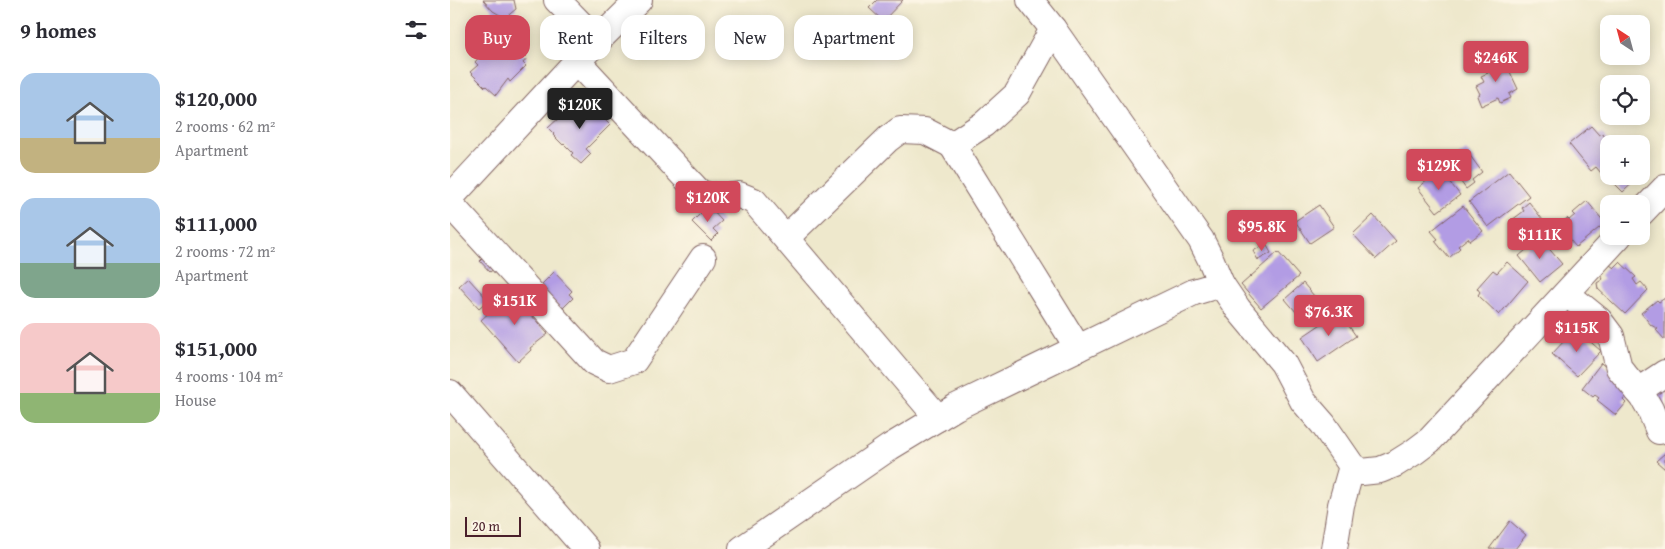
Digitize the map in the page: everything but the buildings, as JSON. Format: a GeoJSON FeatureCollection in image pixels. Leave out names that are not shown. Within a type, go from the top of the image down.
{"type":"FeatureCollection","features":[{"type":"Feature","properties":{"kind":"street"},"geometry":{"type":"LineString","coordinates":[[557,0],[572,15]]}},
{"type":"Feature","properties":{"kind":"street"},"geometry":{"type":"LineString","coordinates":[[611,27],[639,0]]}},
{"type":"Feature","properties":{"kind":"street"},"geometry":{"type":"LineString","coordinates":[[1030,0],[1053,29],[1201,240],[1221,284],[1238,309],[1283,363],[1303,401],[1323,424],[1352,466],[1362,472],[1380,470],[1394,464],[1430,440],[1610,245]]}},
{"type":"Feature","properties":{"kind":"street"},"geometry":{"type":"LineString","coordinates":[[952,145],[984,124],[1017,94],[1053,29]]}},
{"type":"Feature","properties":{"kind":"street"},"geometry":{"type":"LineString","coordinates":[[450,198],[577,61],[700,192],[715,199],[739,195],[754,201],[938,418]]}},
{"type":"Feature","properties":{"kind":"street"},"geometry":{"type":"LineString","coordinates":[[786,238],[888,139],[900,130],[925,131],[952,145],[1078,348]]}},
{"type":"Feature","properties":{"kind":"street"},"geometry":{"type":"LineString","coordinates":[[1650,204],[1665,188]]}},
{"type":"Feature","properties":{"kind":"street"},"geometry":{"type":"LineString","coordinates":[[450,204],[594,362],[609,368],[634,360],[702,258]]}},
{"type":"Feature","properties":{"kind":"street"},"geometry":{"type":"LineString","coordinates":[[742,549],[890,447],[956,407],[1194,292],[1221,284]]}},
{"type":"Feature","properties":{"kind":"street"},"geometry":{"type":"LineString","coordinates":[[1567,294],[1599,320],[1611,336],[1619,368],[1650,409],[1659,431]]}},
{"type":"Feature","properties":{"kind":"street"},"geometry":{"type":"LineString","coordinates":[[1638,391],[1665,373]]}},
{"type":"Feature","properties":{"kind":"street"},"geometry":{"type":"LineString","coordinates":[[450,393],[586,549]]}},
{"type":"Feature","properties":{"kind":"street"},"geometry":{"type":"LineString","coordinates":[[1334,549],[1340,505],[1352,466]]}}]}
